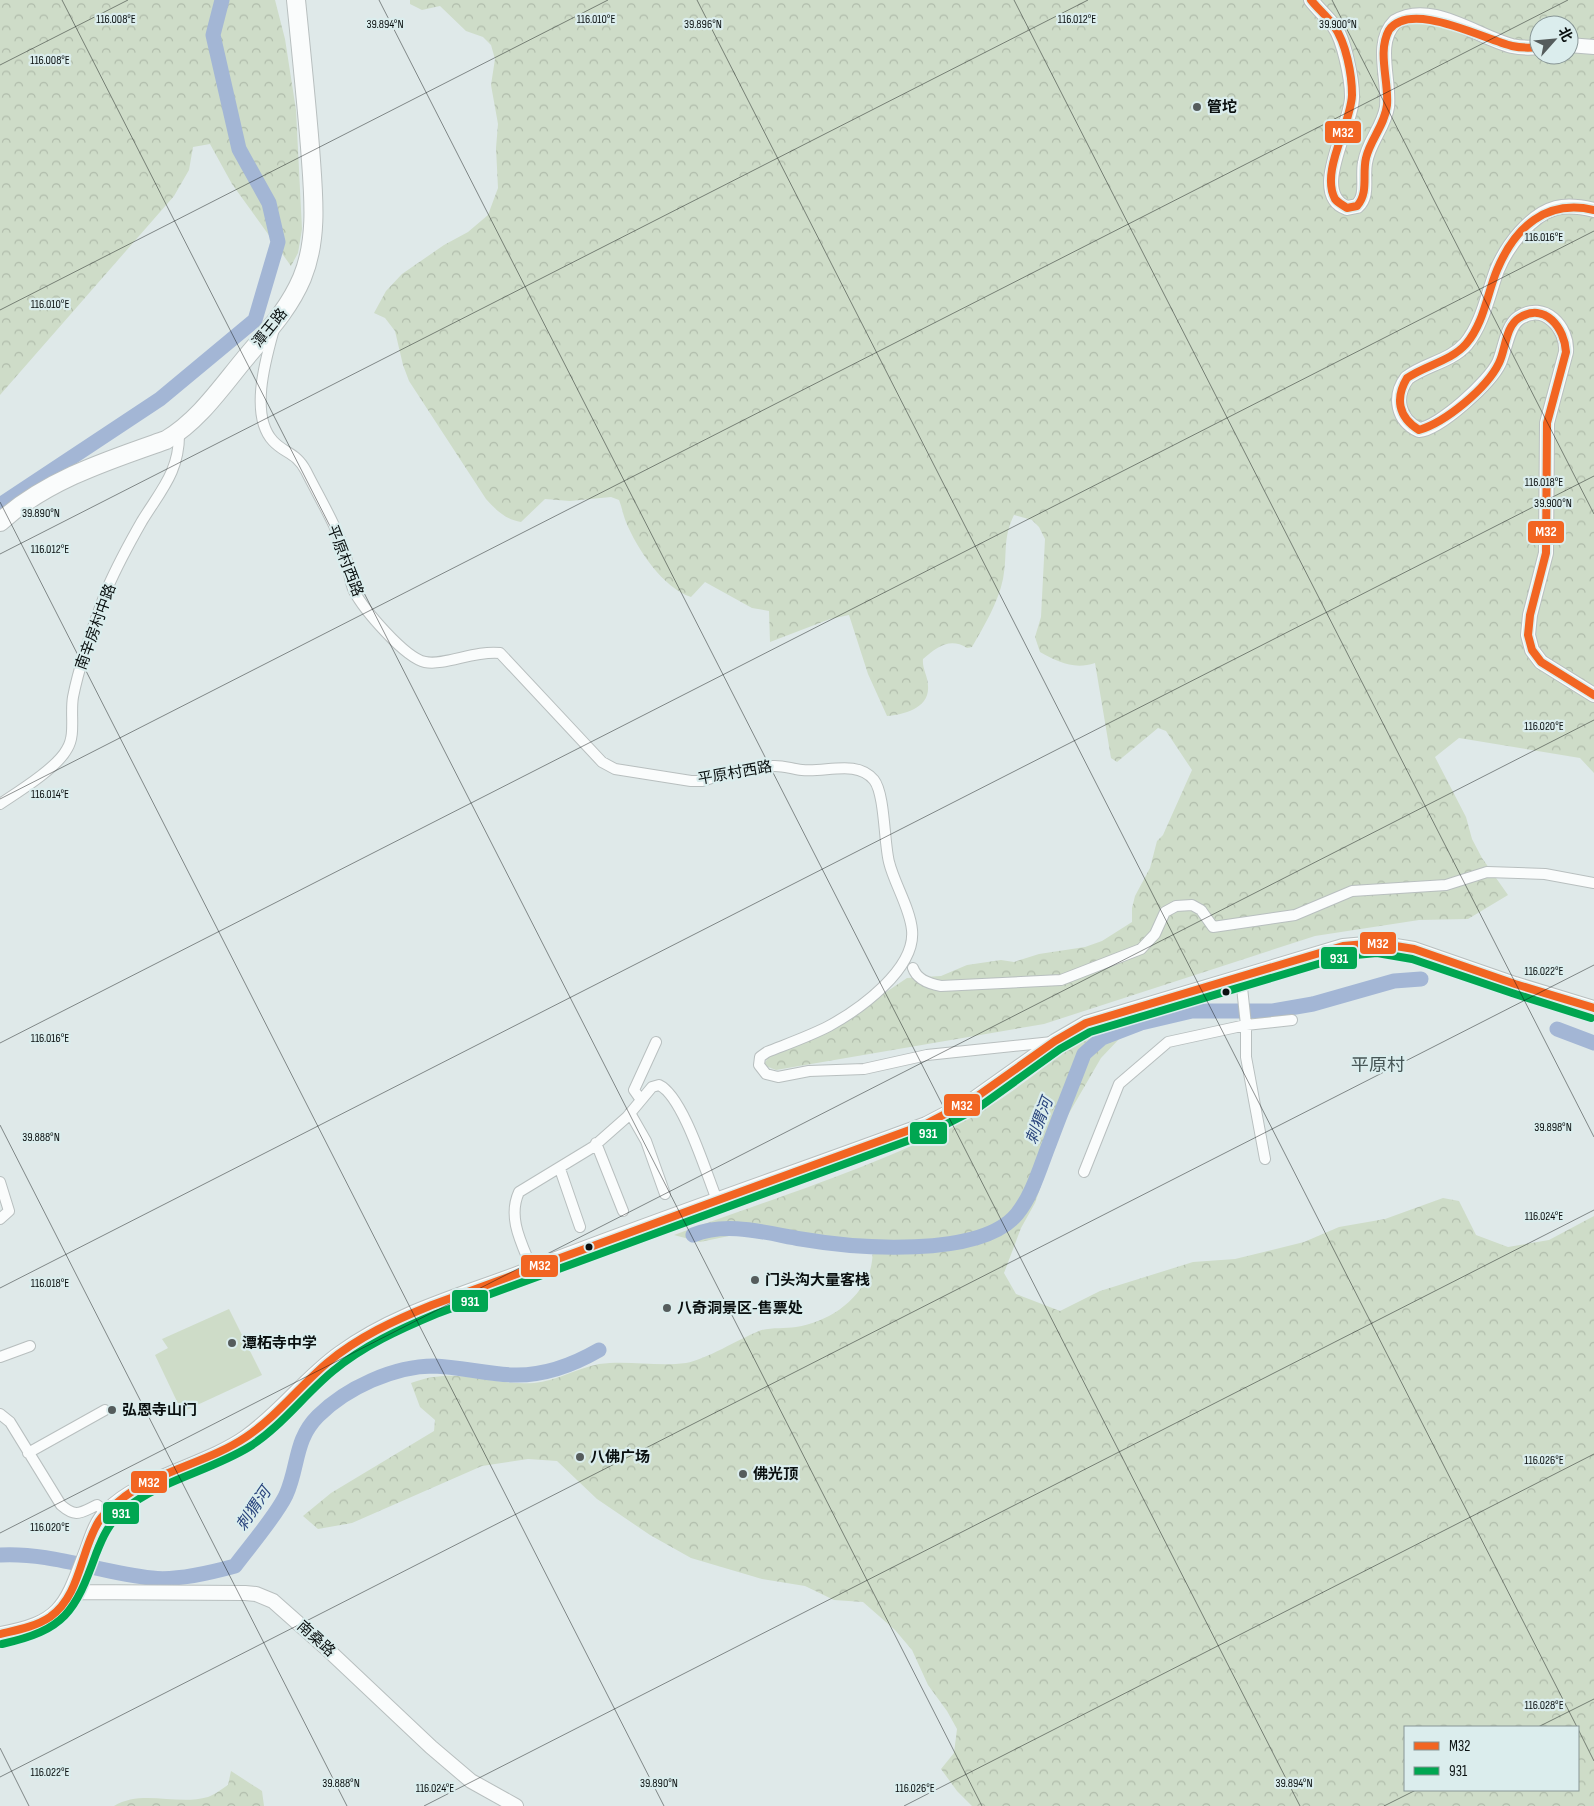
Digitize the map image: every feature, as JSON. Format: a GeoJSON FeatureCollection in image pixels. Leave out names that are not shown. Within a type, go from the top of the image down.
{"type":"FeatureCollection","features":[{"type":"Feature","properties":{"kind":"highway","name":"潭王路"},"geometry":{"type":"LineString","coordinates":[[0,522],[32,498],[61,482],[121,456],[166,440],[179,432],[216,394],[275,324],[289,304],[302,277],[311,251],[314,226],[306,101],[296,0]]}},
{"type":"Feature","properties":{"kind":"main road"},"geometry":{"type":"LineString","coordinates":[[1311,0],[1337,32],[1351,84],[1352,106],[1340,143],[1330,185],[1334,198],[1347,208],[1357,206],[1363,198],[1363,174],[1367,152],[1385,116],[1387,100],[1385,45],[1391,26],[1396,20],[1412,10],[1429,8],[1448,14],[1511,46],[1529,47]]}},
{"type":"Feature","properties":{"kind":"main road"},"geometry":{"type":"LineString","coordinates":[[1579,46],[1594,47]]}},
{"type":"Feature","properties":{"kind":"main road"},"geometry":{"type":"LineString","coordinates":[[1594,210],[1565,206],[1556,208],[1542,215],[1524,230],[1501,262],[1480,318],[1466,343],[1454,354],[1407,378],[1398,400],[1399,408],[1408,424],[1419,430],[1432,427],[1445,418],[1492,374],[1500,362],[1512,327],[1519,318],[1539,313],[1552,319],[1562,328],[1566,352],[1547,423],[1546,553],[1530,615],[1528,635],[1532,650],[1541,662],[1594,695]]}},
{"type":"Feature","properties":{"kind":"main road"},"geometry":{"type":"LineString","coordinates":[[0,1634],[30,1627],[49,1619],[63,1605],[72,1589],[98,1522],[106,1512],[137,1490],[222,1451],[246,1437],[280,1408],[319,1369],[360,1339],[395,1320],[947,1115],[998,1082],[1055,1041],[1086,1023],[1240,978],[1320,951],[1358,944],[1385,943],[1414,949],[1515,984],[1594,1008]]}},
{"type":"Feature","properties":{"kind":"main road","name":"南桑路"},"geometry":{"type":"LineString","coordinates":[[72,1589],[245,1593],[256,1594],[273,1601],[325,1647],[431,1747],[472,1781],[516,1806]]}},
{"type":"Feature","properties":{"kind":"street","name":"平原村西路"},"geometry":{"type":"LineString","coordinates":[[275,324],[263,366],[261,384],[262,415],[268,433],[274,442],[300,459],[346,557],[353,589],[363,605],[374,619],[416,660],[428,662],[487,652],[500,653],[585,745],[602,762],[615,769],[691,781],[702,781],[770,766],[785,766],[802,770],[852,768],[864,772],[875,781],[879,793],[888,861],[912,929],[912,942],[907,956],[897,972],[880,989],[854,1009],[829,1026],[766,1052],[760,1057],[758,1065],[766,1074],[778,1077],[809,1071],[864,1069],[927,1055],[978,1052],[1055,1041]]}},
{"type":"Feature","properties":{"kind":"street","name":"南辛房村中路"},"geometry":{"type":"LineString","coordinates":[[0,804],[31,784],[67,750],[71,739],[72,699],[108,588],[142,521],[175,468],[179,450],[179,432]]}},
{"type":"Feature","properties":{"kind":"street"},"geometry":{"type":"LineString","coordinates":[[913,968],[915,973],[928,983],[941,986],[1061,980],[1141,949],[1155,934],[1165,912],[1176,906],[1192,905],[1201,910],[1213,927],[1295,915],[1352,891],[1446,885],[1487,872],[1545,874],[1594,883]]}},
{"type":"Feature","properties":{"kind":"street"},"geometry":{"type":"LineString","coordinates":[[1240,978],[1246,1025],[1246,1057],[1265,1159]]}},
{"type":"Feature","properties":{"kind":"street"},"geometry":{"type":"LineString","coordinates":[[1084,1172],[1119,1084],[1168,1042],[1246,1025],[1292,1020]]}},
{"type":"Feature","properties":{"kind":"street"},"geometry":{"type":"LineString","coordinates":[[641,1100],[634,1090],[656,1042]]}},
{"type":"Feature","properties":{"kind":"street"},"geometry":{"type":"LineString","coordinates":[[532,1269],[515,1225],[513,1205],[519,1192],[531,1182],[560,1169],[596,1143],[630,1113],[652,1087],[659,1085],[667,1089],[678,1103],[717,1200]]}},
{"type":"Feature","properties":{"kind":"street"},"geometry":{"type":"LineString","coordinates":[[630,1113],[646,1141],[665,1194]]}},
{"type":"Feature","properties":{"kind":"street"},"geometry":{"type":"LineString","coordinates":[[596,1143],[623,1211]]}},
{"type":"Feature","properties":{"kind":"street"},"geometry":{"type":"LineString","coordinates":[[560,1169],[580,1227]]}},
{"type":"Feature","properties":{"kind":"street"},"geometry":{"type":"LineString","coordinates":[[0,1182],[9,1206],[9,1211],[0,1219]]}},
{"type":"Feature","properties":{"kind":"street"},"geometry":{"type":"LineString","coordinates":[[0,1357],[30,1346]]}},
{"type":"Feature","properties":{"kind":"street"},"geometry":{"type":"LineString","coordinates":[[28,1453],[105,1410]]}},
{"type":"Feature","properties":{"kind":"street"},"geometry":{"type":"LineString","coordinates":[[0,1414],[10,1422],[61,1505],[70,1513],[80,1513],[97,1505],[106,1512]]}},
{"type":"Feature","properties":{"kind":"green space"},"geometry":{"type":"Polygon","coordinates":[[[0,0],[275,0],[285,39],[296,110],[302,229],[298,253],[291,266],[232,184],[210,144],[193,147],[189,170],[174,196],[0,395],[0,0]]]}},
{"type":"Feature","properties":{"kind":"green space"},"geometry":{"type":"Polygon","coordinates":[[[410,0],[1594,0],[1594,773],[1580,758],[1459,738],[1435,757],[1466,817],[1472,839],[1482,858],[1508,895],[1468,919],[1419,920],[1315,936],[1044,1024],[776,1070],[763,1065],[769,1057],[861,1009],[907,978],[941,976],[967,965],[1001,960],[1014,962],[1039,954],[1085,947],[1102,941],[1132,922],[1132,908],[1135,896],[1150,868],[1157,841],[1163,835],[1192,770],[1166,731],[1158,728],[1117,762],[1111,758],[1095,663],[1080,666],[1066,664],[1040,652],[1035,637],[1041,617],[1045,539],[1039,527],[1032,520],[1014,515],[1008,532],[1001,588],[990,614],[972,647],[967,648],[955,643],[949,643],[939,647],[923,659],[928,686],[928,694],[925,700],[915,709],[908,712],[887,716],[868,674],[849,615],[830,619],[770,642],[769,611],[752,608],[705,582],[691,597],[671,585],[661,576],[637,544],[626,522],[619,500],[611,497],[570,501],[545,499],[521,522],[506,517],[494,507],[486,499],[409,381],[395,331],[385,318],[374,313],[386,291],[402,274],[444,245],[468,232],[488,215],[498,188],[496,148],[498,124],[491,85],[495,59],[491,45],[483,37],[466,31],[440,6],[422,10],[410,4],[410,0]]]}},
{"type":"Feature","properties":{"kind":"green space"},"geometry":{"type":"Polygon","coordinates":[[[1105,1027],[1116,1028],[1121,1037],[1101,1058],[1061,1127],[1035,1203],[1021,1228],[1004,1273],[1016,1294],[1060,1311],[1100,1291],[1193,1262],[1235,1259],[1304,1242],[1339,1227],[1385,1219],[1443,1198],[1459,1201],[1476,1235],[1508,1247],[1549,1240],[1594,1216],[1594,1806],[972,1806],[957,1791],[941,1769],[954,1753],[957,1729],[947,1711],[928,1685],[912,1650],[895,1630],[863,1602],[834,1600],[805,1586],[762,1579],[691,1558],[650,1535],[597,1499],[557,1461],[528,1459],[482,1466],[352,1523],[318,1529],[303,1516],[331,1493],[434,1431],[435,1420],[420,1407],[411,1383],[428,1378],[459,1376],[503,1382],[534,1383],[551,1380],[599,1364],[686,1363],[703,1358],[759,1331],[796,1327],[830,1316],[849,1302],[864,1284],[871,1265],[873,1240],[837,1240],[801,1234],[768,1232],[734,1235],[700,1242],[674,1235],[872,1163],[949,1128],[986,1108],[1074,1045],[1105,1027]]]}},
{"type":"Feature","properties":{"kind":"green space"},"geometry":{"type":"Polygon","coordinates":[[[229,1309],[262,1375],[182,1412],[155,1355],[168,1348],[162,1339],[229,1309]]]}},
{"type":"Feature","properties":{"kind":"green space"},"geometry":{"type":"Polygon","coordinates":[[[231,1771],[262,1791],[264,1806],[114,1806],[136,1799],[184,1800],[208,1797],[228,1785],[231,1771]]]}},
{"type":"Feature","properties":{"kind":"waterway"},"geometry":{"type":"LineString","coordinates":[[0,505],[160,399],[255,320],[278,242],[269,203],[239,149],[213,35],[222,0]]}},
{"type":"Feature","properties":{"kind":"waterway","name":"刺猬河"},"geometry":{"type":"LineString","coordinates":[[693,1235],[719,1229],[733,1229],[760,1231],[824,1242],[882,1247],[915,1247],[946,1244],[975,1238],[999,1228],[1017,1214],[1023,1206],[1036,1180],[1084,1054],[1102,1038],[1141,1023],[1192,1011],[1273,1011],[1313,1004],[1394,981],[1421,979]]}},
{"type":"Feature","properties":{"kind":"waterway","name":"刺猬河"},"geometry":{"type":"LineString","coordinates":[[1557,1029],[1594,1043]]}},
{"type":"Feature","properties":{"kind":"waterway","name":"刺猬河"},"geometry":{"type":"LineString","coordinates":[[0,1555],[38,1557],[161,1579],[194,1575],[235,1566],[282,1503],[290,1484],[301,1444],[310,1425],[342,1396],[387,1374],[419,1367],[434,1366],[513,1375],[536,1374],[569,1365],[599,1350]]}},
{"type":"Feature","properties":{"kind":"transit line","name":"M32"},"geometry":{"type":"LineString","coordinates":[[1311,0],[1331,22],[1338,33],[1345,50],[1351,78],[1352,95],[1350,107],[1331,175],[1331,188],[1335,199],[1347,208],[1357,206],[1361,201],[1364,189],[1366,158],[1386,112],[1384,48],[1389,30],[1399,22],[1413,19],[1430,20],[1448,24],[1512,46],[1529,48]]}},
{"type":"Feature","properties":{"kind":"transit line","name":"M32"},"geometry":{"type":"LineString","coordinates":[[1594,210],[1561,209],[1547,213],[1523,229],[1504,255],[1481,318],[1472,336],[1453,355],[1407,378],[1403,385],[1400,400],[1403,413],[1412,425],[1419,430],[1430,426],[1465,403],[1485,383],[1499,363],[1508,333],[1514,322],[1519,318],[1537,313],[1545,315],[1558,327],[1565,343],[1566,352],[1547,423],[1546,553],[1530,615],[1528,635],[1532,650],[1541,662],[1594,695]]}},
{"type":"Feature","properties":{"kind":"transit line","name":"M32"},"geometry":{"type":"LineString","coordinates":[[0,1634],[38,1623],[50,1617],[60,1608],[74,1585],[99,1521],[118,1502],[132,1491],[214,1454],[246,1437],[277,1411],[327,1363],[364,1337],[432,1305],[926,1124],[972,1100],[1055,1041],[1086,1023],[1343,946],[1377,943],[1414,949],[1515,984],[1594,1008]]}},
{"type":"Feature","properties":{"kind":"transit line","name":"931"},"geometry":{"type":"LineString","coordinates":[[2,1644],[40,1632],[54,1625],[65,1616],[81,1591],[107,1530],[124,1510],[152,1491],[218,1463],[261,1439],[322,1380],[369,1346],[436,1314],[929,1133],[978,1108],[1060,1049],[1090,1032],[1345,956],[1377,953],[1412,959],[1591,1018]]}},
{"type":"Feature","properties":{"kind":"place","name":"管坨"},"geometry":{"type":"Point","coordinates":[1197,107]}},
{"type":"Feature","properties":{"kind":"place","name":"门头沟大量客栈"},"geometry":{"type":"Point","coordinates":[755,1280]}},
{"type":"Feature","properties":{"kind":"place","name":"八奇洞景区-售票处"},"geometry":{"type":"Point","coordinates":[667,1308]}},
{"type":"Feature","properties":{"kind":"place","name":"潭柘寺中学"},"geometry":{"type":"Point","coordinates":[232,1343]}},
{"type":"Feature","properties":{"kind":"place","name":"弘恩寺山门"},"geometry":{"type":"Point","coordinates":[112,1410]}},
{"type":"Feature","properties":{"kind":"place","name":"八佛广场"},"geometry":{"type":"Point","coordinates":[580,1457]}},
{"type":"Feature","properties":{"kind":"place","name":"佛光顶"},"geometry":{"type":"Point","coordinates":[743,1474]}},
{"type":"Feature","properties":{"kind":"district","name":"平原村"},"geometry":{"type":"Point","coordinates":[1378,1065]}}]}
